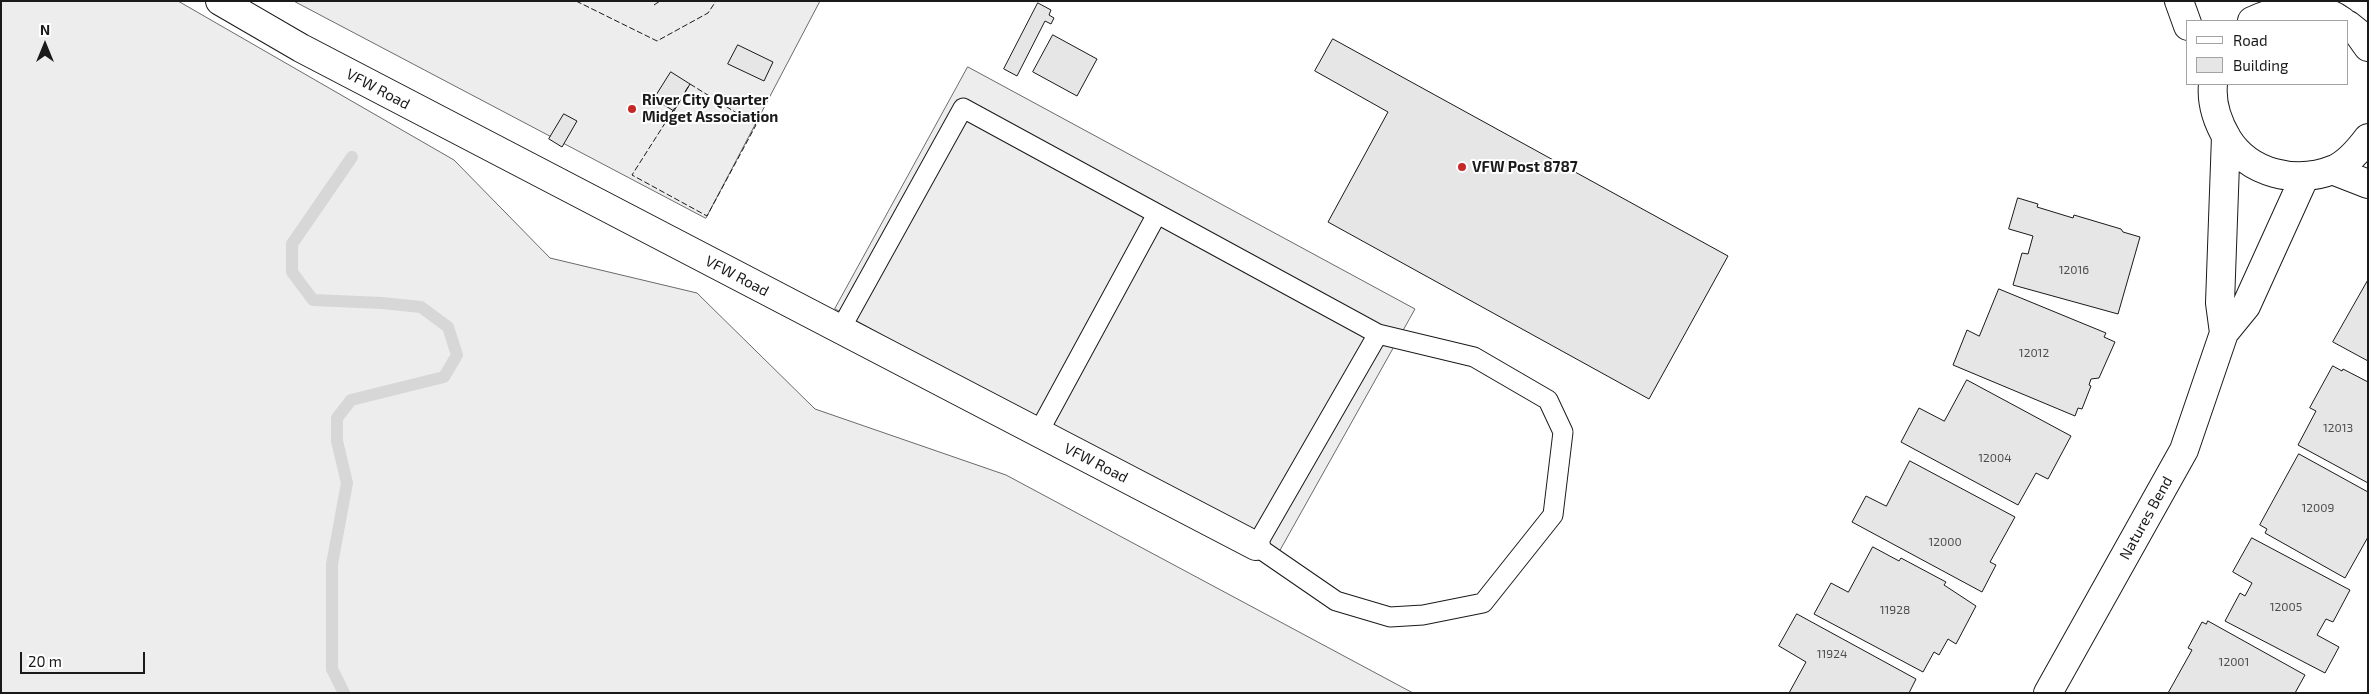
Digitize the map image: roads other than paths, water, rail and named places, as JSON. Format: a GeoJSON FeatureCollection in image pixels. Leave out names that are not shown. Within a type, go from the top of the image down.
{"type":"FeatureCollection","features":[{"type":"Feature","properties":{"kind":"street","name":"VFW Road"},"geometry":{"type":"LineString","coordinates":[[220,1],[301,48],[1256,546]]}},
{"type":"Feature","properties":{"kind":"street"},"geometry":{"type":"LineString","coordinates":[[2179,1],[2186,20]]}},
{"type":"Feature","properties":{"kind":"street"},"geometry":{"type":"LineString","coordinates":[[2254,20],[2282,5],[2309,8],[2341,20]]}},
{"type":"Feature","properties":{"kind":"street"},"geometry":{"type":"LineString","coordinates":[[2349,26],[2358,33],[2368,47]]}},
{"type":"Feature","properties":{"kind":"street"},"geometry":{"type":"LineString","coordinates":[[2211,90],[2218,124],[2234,149],[2256,167],[2284,177],[2305,176],[2332,170],[2357,152],[2368,138]]}},
{"type":"Feature","properties":{"kind":"street","name":"Natures Bend"},"geometry":{"type":"LineString","coordinates":[[2224,333],[2220,304],[2226,136]]}},
{"type":"Feature","properties":{"kind":"street"},"geometry":{"type":"LineString","coordinates":[[2332,170],[2368,184]]}},
{"type":"Feature","properties":{"kind":"street","name":"Natures Bend"},"geometry":{"type":"LineString","coordinates":[[2048,693],[2184,450],[2224,333],[2246,306],[2305,176]]}},
{"type":"Feature","properties":{"kind":"lane"},"geometry":{"type":"LineString","coordinates":[[840,330],[963,108],[1378,334],[1474,357],[1548,400],[1562,432],[1553,515],[1483,603],[1423,615],[1390,617],[1336,601],[1256,546],[1378,334]]}},
{"type":"Feature","properties":{"kind":"lane"},"geometry":{"type":"LineString","coordinates":[[1038,433],[1156,214]]}},
{"type":"Feature","properties":{"kind":"waterway"},"geometry":{"type":"LineString","coordinates":[[344,693],[332,669],[332,564],[347,483],[337,441],[337,418],[351,400],[444,377],[457,355],[448,327],[421,307],[313,300],[292,272],[292,244],[352,157]]}},
{"type":"Feature","properties":{"kind":"place","name":"River City Quarter Midget Association"},"geometry":{"type":"Point","coordinates":[632,109]}},
{"type":"Feature","properties":{"kind":"place","name":"VFW Post 8787"},"geometry":{"type":"Point","coordinates":[1462,167]}}]}
